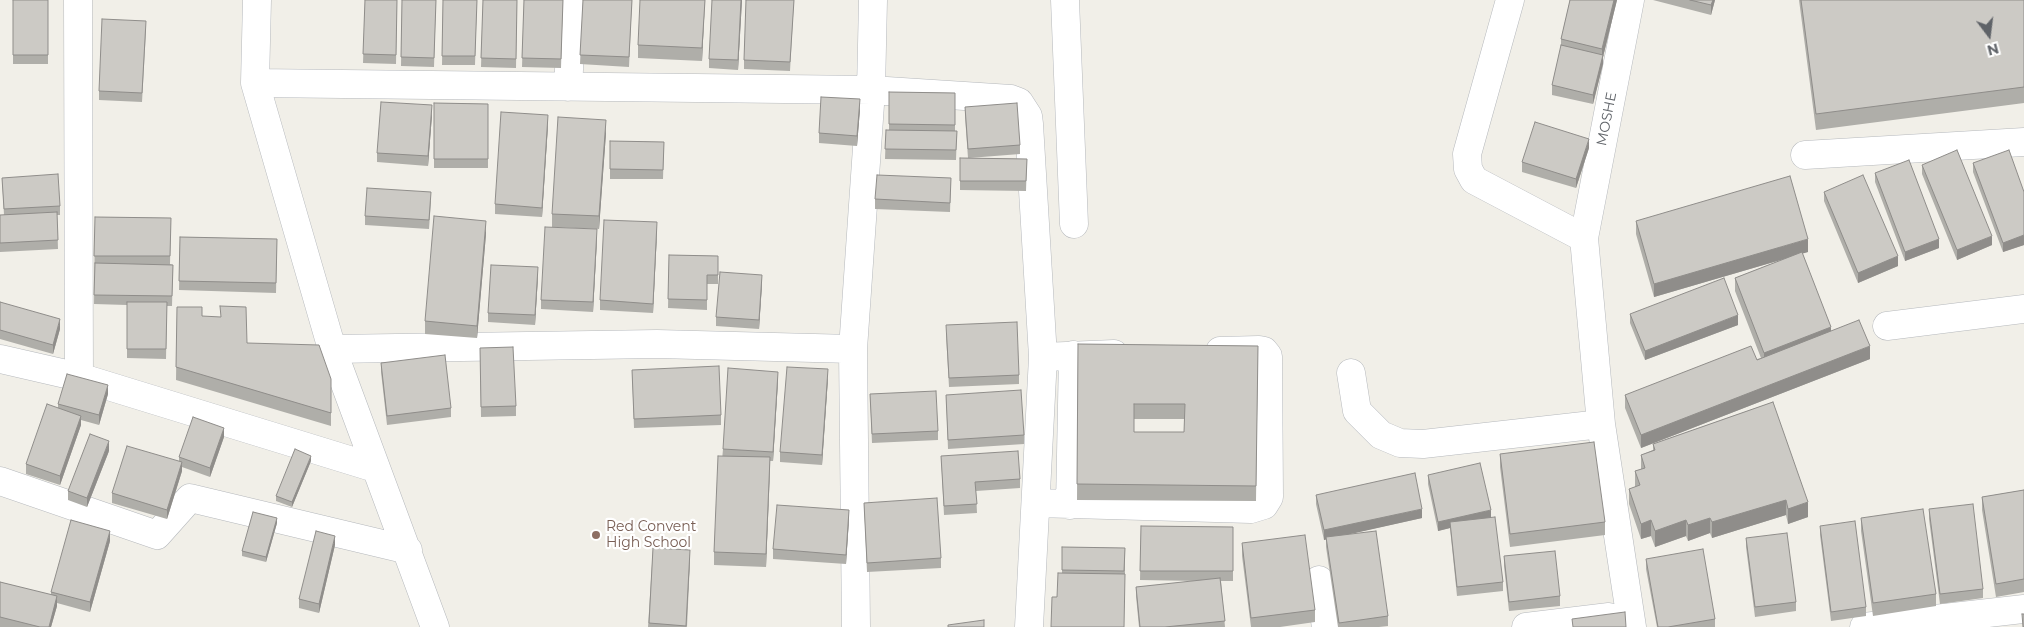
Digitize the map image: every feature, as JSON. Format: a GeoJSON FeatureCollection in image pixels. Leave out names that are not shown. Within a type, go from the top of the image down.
{"type":"FeatureCollection","features":[{"type":"Feature","properties":{"kind":"street"},"geometry":{"type":"LineString","coordinates":[[78,0],[79,377]]}},
{"type":"Feature","properties":{"kind":"street"},"geometry":{"type":"LineString","coordinates":[[257,0],[255,83],[332,349],[436,627]]}},
{"type":"Feature","properties":{"kind":"street"},"geometry":{"type":"LineString","coordinates":[[568,87],[573,0]]}},
{"type":"Feature","properties":{"kind":"street"},"geometry":{"type":"LineString","coordinates":[[856,627],[853,349],[871,90],[873,0]]}},
{"type":"Feature","properties":{"kind":"street"},"geometry":{"type":"LineString","coordinates":[[1065,0],[1074,224]]}},
{"type":"Feature","properties":{"kind":"street"},"geometry":{"type":"LineString","coordinates":[[1510,0],[1467,154],[1468,169],[1474,180],[1584,238]]}},
{"type":"Feature","properties":{"kind":"street","name":"MOSHE"},"geometry":{"type":"LineString","coordinates":[[1630,0],[1584,238],[1602,424],[1631,621]]}},
{"type":"Feature","properties":{"kind":"street"},"geometry":{"type":"LineString","coordinates":[[255,83],[871,90],[1011,99],[1019,102],[1024,108],[1029,124],[1044,357],[1029,627]]}},
{"type":"Feature","properties":{"kind":"street"},"geometry":{"type":"LineString","coordinates":[[1805,155],[2024,142]]}},
{"type":"Feature","properties":{"kind":"street"},"geometry":{"type":"LineString","coordinates":[[1887,326],[2024,309]]}},
{"type":"Feature","properties":{"kind":"street"},"geometry":{"type":"LineString","coordinates":[[332,349],[657,344],[853,349]]}},
{"type":"Feature","properties":{"kind":"street"},"geometry":{"type":"LineString","coordinates":[[1036,503],[1251,509],[1264,505],[1270,497],[1268,356],[1264,351],[1259,350],[1191,352]]}},
{"type":"Feature","properties":{"kind":"street"},"geometry":{"type":"LineString","coordinates":[[1044,357],[1142,353]]}},
{"type":"Feature","properties":{"kind":"street"},"geometry":{"type":"LineString","coordinates":[[1070,505],[1073,355]]}},
{"type":"Feature","properties":{"kind":"street"},"geometry":{"type":"LineString","coordinates":[[0,359],[79,377],[375,468]]}},
{"type":"Feature","properties":{"kind":"street"},"geometry":{"type":"LineString","coordinates":[[1351,373],[1357,411],[1381,435],[1400,443],[1423,444],[1602,424]]}},
{"type":"Feature","properties":{"kind":"street"},"geometry":{"type":"LineString","coordinates":[[0,481],[157,535],[190,498],[408,550]]}},
{"type":"Feature","properties":{"kind":"street"},"geometry":{"type":"LineString","coordinates":[[1319,580],[1326,627]]}},
{"type":"Feature","properties":{"kind":"street"},"geometry":{"type":"LineString","coordinates":[[1864,627],[2024,609]]}},
{"type":"Feature","properties":{"kind":"street"},"geometry":{"type":"LineString","coordinates":[[1526,627],[1631,621]]}},
{"type":"Feature","properties":{"kind":"building"},"geometry":{"type":"Polygon","coordinates":[[[13,0],[48,0],[48,55],[13,55],[13,0]]]}},
{"type":"Feature","properties":{"kind":"building"},"geometry":{"type":"Polygon","coordinates":[[[365,0],[397,0],[396,55],[363,54],[365,0]]]}},
{"type":"Feature","properties":{"kind":"building"},"geometry":{"type":"Polygon","coordinates":[[[402,0],[436,0],[434,58],[401,57],[402,0]]]}},
{"type":"Feature","properties":{"kind":"building"},"geometry":{"type":"Polygon","coordinates":[[[443,0],[477,0],[475,56],[442,56],[443,0]]]}},
{"type":"Feature","properties":{"kind":"building"},"geometry":{"type":"Polygon","coordinates":[[[483,0],[517,0],[516,59],[481,58],[483,0]]]}},
{"type":"Feature","properties":{"kind":"building"},"geometry":{"type":"Polygon","coordinates":[[[524,0],[563,0],[561,59],[522,58],[524,0]]]}},
{"type":"Feature","properties":{"kind":"building"},"geometry":{"type":"Polygon","coordinates":[[[583,0],[632,0],[629,57],[580,55],[583,0]]]}},
{"type":"Feature","properties":{"kind":"building"},"geometry":{"type":"Polygon","coordinates":[[[640,0],[705,0],[702,48],[638,45],[640,0]]]}},
{"type":"Feature","properties":{"kind":"building"},"geometry":{"type":"Polygon","coordinates":[[[712,0],[741,0],[738,60],[709,59],[712,0]]]}},
{"type":"Feature","properties":{"kind":"building"},"geometry":{"type":"Polygon","coordinates":[[[746,0],[794,0],[790,62],[744,60],[746,0]]]}},
{"type":"Feature","properties":{"kind":"building"},"geometry":{"type":"Polygon","coordinates":[[[1570,0],[1614,0],[1602,49],[1561,39],[1570,0]]]}},
{"type":"Feature","properties":{"kind":"building"},"geometry":{"type":"Polygon","coordinates":[[[1690,0],[1713,0],[1711,5],[1690,0]]]}},
{"type":"Feature","properties":{"kind":"building"},"geometry":{"type":"Polygon","coordinates":[[[1801,0],[2024,0],[2024,87],[1816,114],[1801,0]]]}},
{"type":"Feature","properties":{"kind":"building"},"geometry":{"type":"Polygon","coordinates":[[[102,19],[146,21],[142,93],[99,91],[102,19]]]}},
{"type":"Feature","properties":{"kind":"building"},"geometry":{"type":"Polygon","coordinates":[[[1561,45],[1603,55],[1593,95],[1552,85],[1561,45]]]}},
{"type":"Feature","properties":{"kind":"building"},"geometry":{"type":"Polygon","coordinates":[[[889,92],[955,93],[955,125],[889,124],[889,92]]]}},
{"type":"Feature","properties":{"kind":"building"},"geometry":{"type":"Polygon","coordinates":[[[821,97],[860,99],[857,136],[819,133],[821,97]]]}},
{"type":"Feature","properties":{"kind":"building"},"geometry":{"type":"Polygon","coordinates":[[[381,102],[432,105],[428,156],[377,153],[381,102]]]}},
{"type":"Feature","properties":{"kind":"building"},"geometry":{"type":"Polygon","coordinates":[[[434,103],[488,104],[488,159],[434,159],[434,103]]]}},
{"type":"Feature","properties":{"kind":"building"},"geometry":{"type":"Polygon","coordinates":[[[1017,103],[1020,145],[968,149],[965,107],[1017,103]]]}},
{"type":"Feature","properties":{"kind":"building"},"geometry":{"type":"Polygon","coordinates":[[[501,112],[548,115],[542,208],[495,204],[501,112]]]}},
{"type":"Feature","properties":{"kind":"building"},"geometry":{"type":"Polygon","coordinates":[[[558,117],[606,120],[599,216],[552,214],[558,117]]]}},
{"type":"Feature","properties":{"kind":"building"},"geometry":{"type":"Polygon","coordinates":[[[1535,122],[1589,139],[1576,179],[1522,162],[1535,122]]]}},
{"type":"Feature","properties":{"kind":"building"},"geometry":{"type":"Polygon","coordinates":[[[886,130],[957,131],[956,150],[885,149],[886,130]]]}},
{"type":"Feature","properties":{"kind":"building"},"geometry":{"type":"Polygon","coordinates":[[[610,141],[664,142],[663,170],[610,169],[610,141]]]}},
{"type":"Feature","properties":{"kind":"building"},"geometry":{"type":"Polygon","coordinates":[[[1957,150],[1992,236],[1957,250],[1922,165],[1957,150]]]}},
{"type":"Feature","properties":{"kind":"building"},"geometry":{"type":"Polygon","coordinates":[[[2009,150],[2024,192],[2024,235],[2003,243],[1973,163],[2009,150]]]}},
{"type":"Feature","properties":{"kind":"building"},"geometry":{"type":"Polygon","coordinates":[[[960,158],[1027,159],[1026,181],[960,181],[960,158]]]}},
{"type":"Feature","properties":{"kind":"building"},"geometry":{"type":"Polygon","coordinates":[[[1909,160],[1939,239],[1905,252],[1875,173],[1909,160]]]}},
{"type":"Feature","properties":{"kind":"building"},"geometry":{"type":"Polygon","coordinates":[[[58,174],[60,206],[4,209],[2,178],[58,174]]]}},
{"type":"Feature","properties":{"kind":"building"},"geometry":{"type":"Polygon","coordinates":[[[877,175],[951,178],[950,203],[875,199],[877,175]]]}},
{"type":"Feature","properties":{"kind":"building"},"geometry":{"type":"Polygon","coordinates":[[[1863,175],[1898,256],[1858,273],[1824,192],[1863,175]]]}},
{"type":"Feature","properties":{"kind":"building"},"geometry":{"type":"Polygon","coordinates":[[[1790,176],[1808,239],[1654,284],[1636,221],[1790,176]]]}},
{"type":"Feature","properties":{"kind":"building"},"geometry":{"type":"Polygon","coordinates":[[[367,188],[431,192],[429,220],[365,216],[367,188]]]}},
{"type":"Feature","properties":{"kind":"building"},"geometry":{"type":"Polygon","coordinates":[[[57,212],[58,240],[0,243],[0,215],[57,212]]]}},
{"type":"Feature","properties":{"kind":"building"},"geometry":{"type":"Polygon","coordinates":[[[434,216],[486,221],[477,326],[425,321],[434,216]]]}},
{"type":"Feature","properties":{"kind":"building"},"geometry":{"type":"Polygon","coordinates":[[[95,217],[171,218],[170,256],[94,256],[95,217]]]}},
{"type":"Feature","properties":{"kind":"building"},"geometry":{"type":"Polygon","coordinates":[[[604,220],[657,222],[653,304],[600,300],[604,220]]]}},
{"type":"Feature","properties":{"kind":"building"},"geometry":{"type":"Polygon","coordinates":[[[545,227],[597,229],[593,302],[541,300],[545,227]]]}},
{"type":"Feature","properties":{"kind":"building"},"geometry":{"type":"Polygon","coordinates":[[[180,237],[277,239],[276,283],[179,281],[180,237]]]}},
{"type":"Feature","properties":{"kind":"building"},"geometry":{"type":"Polygon","coordinates":[[[1802,252],[1831,327],[1764,353],[1735,278],[1802,252]]]}},
{"type":"Feature","properties":{"kind":"building"},"geometry":{"type":"Polygon","coordinates":[[[669,255],[718,256],[718,275],[707,275],[707,300],[668,299],[669,255]]]}},
{"type":"Feature","properties":{"kind":"building"},"geometry":{"type":"Polygon","coordinates":[[[95,263],[173,265],[172,296],[94,295],[95,263]]]}},
{"type":"Feature","properties":{"kind":"building"},"geometry":{"type":"Polygon","coordinates":[[[491,265],[538,267],[535,315],[488,313],[491,265]]]}},
{"type":"Feature","properties":{"kind":"building"},"geometry":{"type":"Polygon","coordinates":[[[720,272],[762,275],[759,320],[716,317],[720,272]]]}},
{"type":"Feature","properties":{"kind":"building"},"geometry":{"type":"Polygon","coordinates":[[[1724,278],[1738,315],[1645,351],[1630,314],[1724,278]]]}},
{"type":"Feature","properties":{"kind":"building"},"geometry":{"type":"Polygon","coordinates":[[[0,302],[60,319],[53,345],[0,330],[0,302]]]}},
{"type":"Feature","properties":{"kind":"building"},"geometry":{"type":"Polygon","coordinates":[[[127,302],[167,302],[166,349],[127,349],[127,302]]]}},
{"type":"Feature","properties":{"kind":"building"},"geometry":{"type":"Polygon","coordinates":[[[220,306],[246,307],[247,343],[319,345],[331,379],[331,413],[176,367],[177,307],[202,307],[202,316],[221,317],[220,306]]]}},
{"type":"Feature","properties":{"kind":"building"},"geometry":{"type":"Polygon","coordinates":[[[1859,320],[1870,346],[1641,435],[1625,395],[1751,346],[1757,360],[1859,320]]]}},
{"type":"Feature","properties":{"kind":"building"},"geometry":{"type":"Polygon","coordinates":[[[1017,322],[1019,375],[949,378],[946,325],[1017,322]]]}},
{"type":"Feature","properties":{"kind":"building"},"geometry":{"type":"Polygon","coordinates":[[[1078,344],[1258,346],[1256,486],[1077,484],[1078,344]],[[1134,404],[1134,432],[1184,432],[1185,404],[1134,404]]]}},
{"type":"Feature","properties":{"kind":"building"},"geometry":{"type":"Polygon","coordinates":[[[513,347],[516,406],[481,407],[480,348],[513,347]]]}},
{"type":"Feature","properties":{"kind":"building"},"geometry":{"type":"Polygon","coordinates":[[[445,355],[451,408],[387,416],[381,363],[445,355]]]}},
{"type":"Feature","properties":{"kind":"building"},"geometry":{"type":"Polygon","coordinates":[[[719,366],[721,415],[634,419],[632,370],[719,366]]]}},
{"type":"Feature","properties":{"kind":"building"},"geometry":{"type":"Polygon","coordinates":[[[787,367],[828,369],[822,455],[780,452],[787,367]]]}},
{"type":"Feature","properties":{"kind":"building"},"geometry":{"type":"Polygon","coordinates":[[[728,368],[778,372],[773,452],[723,449],[728,368]]]}},
{"type":"Feature","properties":{"kind":"building"},"geometry":{"type":"Polygon","coordinates":[[[67,374],[108,385],[99,415],[58,404],[67,374]]]}},
{"type":"Feature","properties":{"kind":"building"},"geometry":{"type":"Polygon","coordinates":[[[1021,390],[1024,435],[948,440],[946,395],[1021,390]]]}},
{"type":"Feature","properties":{"kind":"building"},"geometry":{"type":"Polygon","coordinates":[[[936,391],[938,431],[872,434],[870,394],[936,391]]]}},
{"type":"Feature","properties":{"kind":"building"},"geometry":{"type":"Polygon","coordinates":[[[1773,402],[1808,502],[1788,509],[1786,500],[1712,522],[1710,518],[1688,525],[1686,520],[1655,531],[1651,520],[1641,524],[1629,489],[1640,485],[1635,471],[1645,468],[1641,455],[1655,450],[1653,444],[1773,402]]]}},
{"type":"Feature","properties":{"kind":"building"},"geometry":{"type":"Polygon","coordinates":[[[47,404],[81,416],[60,476],[26,464],[47,404]]]}},
{"type":"Feature","properties":{"kind":"building"},"geometry":{"type":"Polygon","coordinates":[[[193,417],[224,428],[210,468],[179,457],[193,417]]]}},
{"type":"Feature","properties":{"kind":"building"},"geometry":{"type":"Polygon","coordinates":[[[90,434],[109,441],[87,498],[68,491],[90,434]]]}},
{"type":"Feature","properties":{"kind":"building"},"geometry":{"type":"Polygon","coordinates":[[[1594,442],[1605,522],[1510,534],[1500,454],[1594,442]]]}},
{"type":"Feature","properties":{"kind":"building"},"geometry":{"type":"Polygon","coordinates":[[[127,446],[182,462],[167,510],[112,493],[127,446]]]}},
{"type":"Feature","properties":{"kind":"building"},"geometry":{"type":"Polygon","coordinates":[[[295,449],[311,456],[292,502],[276,496],[295,449]]]}},
{"type":"Feature","properties":{"kind":"building"},"geometry":{"type":"Polygon","coordinates":[[[1018,451],[1020,479],[975,482],[977,504],[944,506],[941,456],[1018,451]]]}},
{"type":"Feature","properties":{"kind":"building"},"geometry":{"type":"Polygon","coordinates":[[[718,456],[770,457],[766,554],[714,552],[718,456]]]}},
{"type":"Feature","properties":{"kind":"building"},"geometry":{"type":"Polygon","coordinates":[[[1480,463],[1491,510],[1438,522],[1428,475],[1480,463]]]}},
{"type":"Feature","properties":{"kind":"building"},"geometry":{"type":"Polygon","coordinates":[[[1415,473],[1422,509],[1324,530],[1316,495],[1415,473]]]}},
{"type":"Feature","properties":{"kind":"building"},"geometry":{"type":"Polygon","coordinates":[[[2024,490],[2024,579],[1996,584],[1982,497],[2024,490]]]}},
{"type":"Feature","properties":{"kind":"building"},"geometry":{"type":"Polygon","coordinates":[[[937,498],[941,558],[867,563],[864,503],[937,498]]]}},
{"type":"Feature","properties":{"kind":"building"},"geometry":{"type":"Polygon","coordinates":[[[1973,504],[1983,589],[1940,594],[1929,509],[1973,504]]]}},
{"type":"Feature","properties":{"kind":"building"},"geometry":{"type":"Polygon","coordinates":[[[777,505],[849,510],[846,555],[773,549],[777,505]]]}},
{"type":"Feature","properties":{"kind":"building"},"geometry":{"type":"Polygon","coordinates":[[[1923,509],[1936,594],[1873,603],[1861,518],[1923,509]]]}},
{"type":"Feature","properties":{"kind":"building"},"geometry":{"type":"Polygon","coordinates":[[[253,512],[277,518],[266,557],[242,551],[253,512]]]}},
{"type":"Feature","properties":{"kind":"building"},"geometry":{"type":"Polygon","coordinates":[[[1495,517],[1503,582],[1457,587],[1450,522],[1495,517]]]}},
{"type":"Feature","properties":{"kind":"building"},"geometry":{"type":"Polygon","coordinates":[[[71,520],[110,531],[90,602],[51,592],[71,520]]]}},
{"type":"Feature","properties":{"kind":"building"},"geometry":{"type":"Polygon","coordinates":[[[1855,521],[1866,607],[1831,612],[1820,526],[1855,521]]]}},
{"type":"Feature","properties":{"kind":"building"},"geometry":{"type":"Polygon","coordinates":[[[1141,526],[1233,527],[1233,571],[1140,571],[1141,526]]]}},
{"type":"Feature","properties":{"kind":"building"},"geometry":{"type":"Polygon","coordinates":[[[316,531],[335,536],[319,604],[299,599],[316,531]]]}},
{"type":"Feature","properties":{"kind":"building"},"geometry":{"type":"Polygon","coordinates":[[[1376,531],[1388,616],[1339,623],[1326,537],[1376,531]]]}},
{"type":"Feature","properties":{"kind":"building"},"geometry":{"type":"Polygon","coordinates":[[[1787,533],[1796,602],[1755,607],[1746,538],[1787,533]]]}},
{"type":"Feature","properties":{"kind":"building"},"geometry":{"type":"Polygon","coordinates":[[[1305,535],[1315,610],[1251,618],[1242,543],[1305,535]]]}},
{"type":"Feature","properties":{"kind":"building"},"geometry":{"type":"Polygon","coordinates":[[[1062,547],[1125,548],[1124,571],[1062,570],[1062,547]]]}},
{"type":"Feature","properties":{"kind":"building"},"geometry":{"type":"Polygon","coordinates":[[[653,548],[690,550],[686,626],[649,623],[653,548]]]}},
{"type":"Feature","properties":{"kind":"building"},"geometry":{"type":"Polygon","coordinates":[[[1703,549],[1715,619],[1658,627],[1646,559],[1703,549]]]}},
{"type":"Feature","properties":{"kind":"building"},"geometry":{"type":"Polygon","coordinates":[[[1555,551],[1560,596],[1509,602],[1504,556],[1555,551]]]}},
{"type":"Feature","properties":{"kind":"building"},"geometry":{"type":"Polygon","coordinates":[[[1058,573],[1125,574],[1124,627],[1051,627],[1052,597],[1057,597],[1058,573]]]}},
{"type":"Feature","properties":{"kind":"building"},"geometry":{"type":"Polygon","coordinates":[[[1220,578],[1225,621],[1165,627],[1140,627],[1136,587],[1220,578]]]}},
{"type":"Feature","properties":{"kind":"building"},"geometry":{"type":"Polygon","coordinates":[[[0,582],[57,596],[49,627],[40,627],[0,617],[0,582]]]}},
{"type":"Feature","properties":{"kind":"building"},"geometry":{"type":"Polygon","coordinates":[[[1625,612],[1626,627],[1573,627],[1572,619],[1625,612]]]}},
{"type":"Feature","properties":{"kind":"building"},"geometry":{"type":"Polygon","coordinates":[[[2022,614],[2024,614],[2024,627],[2023,627],[2022,614]]]}},
{"type":"Feature","properties":{"kind":"building"},"geometry":{"type":"Polygon","coordinates":[[[984,620],[984,627],[948,627],[948,625],[984,620]]]}},
{"type":"Feature","properties":{"kind":"place","name":"Red Convent High School"},"geometry":{"type":"Point","coordinates":[596,535]}}]}
